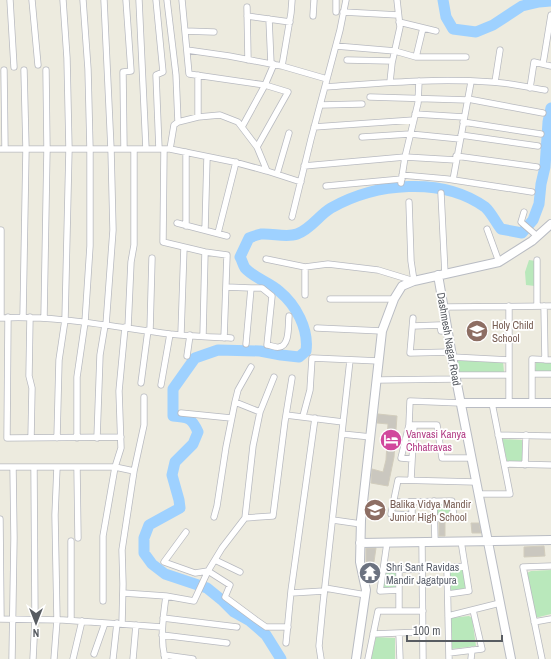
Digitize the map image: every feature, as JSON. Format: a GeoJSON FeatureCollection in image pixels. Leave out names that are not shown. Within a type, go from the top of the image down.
{"type":"FeatureCollection","features":[{"type":"Feature","properties":{"kind":"street"},"geometry":{"type":"LineString","coordinates":[[10,0],[14,67]]}},
{"type":"Feature","properties":{"kind":"street"},"geometry":{"type":"LineString","coordinates":[[32,0],[38,65]]}},
{"type":"Feature","properties":{"kind":"street"},"geometry":{"type":"LineString","coordinates":[[57,438],[59,360],[65,320],[69,149],[67,58],[63,0]]}},
{"type":"Feature","properties":{"kind":"street"},"geometry":{"type":"LineString","coordinates":[[77,438],[77,377],[85,322],[90,246],[88,69],[83,0]]}},
{"type":"Feature","properties":{"kind":"street"},"geometry":{"type":"LineString","coordinates":[[97,438],[100,356],[105,325],[113,230],[104,0]]}},
{"type":"Feature","properties":{"kind":"street"},"geometry":{"type":"LineString","coordinates":[[124,149],[123,72],[131,71],[126,0]]}},
{"type":"Feature","properties":{"kind":"street"},"geometry":{"type":"LineString","coordinates":[[139,0],[146,149]]}},
{"type":"Feature","properties":{"kind":"street"},"geometry":{"type":"LineString","coordinates":[[156,0],[163,72],[156,75],[165,149],[163,242],[205,252],[227,255],[224,338]]}},
{"type":"Feature","properties":{"kind":"street"},"geometry":{"type":"LineString","coordinates":[[167,0],[176,75],[178,122]]}},
{"type":"Feature","properties":{"kind":"street"},"geometry":{"type":"LineString","coordinates":[[182,0],[189,74],[265,85],[288,92],[257,147]]}},
{"type":"Feature","properties":{"kind":"street"},"geometry":{"type":"LineString","coordinates":[[282,66],[290,22],[292,0]]}},
{"type":"Feature","properties":{"kind":"street"},"geometry":{"type":"LineString","coordinates":[[313,16],[314,0]]}},
{"type":"Feature","properties":{"kind":"street"},"geometry":{"type":"LineString","coordinates":[[336,0],[336,12]]}},
{"type":"Feature","properties":{"kind":"street"},"geometry":{"type":"LineString","coordinates":[[292,217],[336,46],[346,0]]}},
{"type":"Feature","properties":{"kind":"street"},"geometry":{"type":"LineString","coordinates":[[390,82],[392,61],[400,27],[397,0]]}},
{"type":"Feature","properties":{"kind":"street"},"geometry":{"type":"LineString","coordinates":[[247,7],[248,60]]}},
{"type":"Feature","properties":{"kind":"street"},"geometry":{"type":"LineString","coordinates":[[343,12],[398,15]]}},
{"type":"Feature","properties":{"kind":"street"},"geometry":{"type":"LineString","coordinates":[[543,64],[551,15]]}},
{"type":"Feature","properties":{"kind":"street"},"geometry":{"type":"LineString","coordinates":[[247,16],[290,22]]}},
{"type":"Feature","properties":{"kind":"street"},"geometry":{"type":"LineString","coordinates":[[242,127],[265,85],[272,64],[269,19]]}},
{"type":"Feature","properties":{"kind":"street"},"geometry":{"type":"LineString","coordinates":[[399,22],[436,31]]}},
{"type":"Feature","properties":{"kind":"street"},"geometry":{"type":"LineString","coordinates":[[416,57],[423,28]]}},
{"type":"Feature","properties":{"kind":"street"},"geometry":{"type":"LineString","coordinates":[[185,31],[214,32]]}},
{"type":"Feature","properties":{"kind":"street"},"geometry":{"type":"LineString","coordinates":[[336,46],[394,51],[416,57],[466,57]]}},
{"type":"Feature","properties":{"kind":"street"},"geometry":{"type":"LineString","coordinates":[[187,50],[282,66],[327,79]]}},
{"type":"Feature","properties":{"kind":"street"},"geometry":{"type":"LineString","coordinates":[[495,82],[500,50]]}},
{"type":"Feature","properties":{"kind":"street"},"geometry":{"type":"LineString","coordinates":[[347,60],[392,61]]}},
{"type":"Feature","properties":{"kind":"street"},"geometry":{"type":"LineString","coordinates":[[530,88],[534,62],[551,66]]}},
{"type":"Feature","properties":{"kind":"street"},"geometry":{"type":"LineString","coordinates":[[4,70],[2,149],[165,149],[236,162],[301,182]]}},
{"type":"Feature","properties":{"kind":"street"},"geometry":{"type":"LineString","coordinates":[[22,317],[26,149],[24,70]]}},
{"type":"Feature","properties":{"kind":"street"},"geometry":{"type":"LineString","coordinates":[[44,318],[47,149],[46,70]]}},
{"type":"Feature","properties":{"kind":"street"},"geometry":{"type":"LineString","coordinates":[[198,75],[198,117]]}},
{"type":"Feature","properties":{"kind":"street"},"geometry":{"type":"LineString","coordinates":[[325,87],[419,81],[495,82],[545,90]]}},
{"type":"Feature","properties":{"kind":"street"},"geometry":{"type":"LineString","coordinates":[[402,179],[405,157],[416,114],[419,81]]}},
{"type":"Feature","properties":{"kind":"street"},"geometry":{"type":"LineString","coordinates":[[453,180],[471,82]]}},
{"type":"Feature","properties":{"kind":"street"},"geometry":{"type":"LineString","coordinates":[[370,97],[468,100],[543,113]]}},
{"type":"Feature","properties":{"kind":"street"},"geometry":{"type":"LineString","coordinates":[[320,105],[362,104]]}},
{"type":"Feature","properties":{"kind":"street"},"geometry":{"type":"LineString","coordinates":[[416,114],[464,120],[541,134]]}},
{"type":"Feature","properties":{"kind":"street"},"geometry":{"type":"LineString","coordinates":[[165,149],[174,125],[178,122],[198,117],[220,116],[238,122],[257,147],[267,171]]}},
{"type":"Feature","properties":{"kind":"street"},"geometry":{"type":"LineString","coordinates":[[314,127],[414,120]]}},
{"type":"Feature","properties":{"kind":"street"},"geometry":{"type":"LineString","coordinates":[[277,174],[289,133]]}},
{"type":"Feature","properties":{"kind":"street"},"geometry":{"type":"LineString","coordinates":[[362,137],[410,134],[460,137],[538,146]]}},
{"type":"Feature","properties":{"kind":"street"},"geometry":{"type":"LineString","coordinates":[[103,601],[103,536],[115,467],[121,448],[119,391],[127,328],[131,262],[134,245],[134,149]]}},
{"type":"Feature","properties":{"kind":"street"},"geometry":{"type":"LineString","coordinates":[[186,152],[186,226]]}},
{"type":"Feature","properties":{"kind":"street"},"geometry":{"type":"LineString","coordinates":[[205,230],[207,156]]}},
{"type":"Feature","properties":{"kind":"street"},"geometry":{"type":"LineString","coordinates":[[304,166],[405,157],[456,158],[538,167]]}},
{"type":"Feature","properties":{"kind":"street"},"geometry":{"type":"LineString","coordinates":[[218,234],[236,162]]}},
{"type":"Feature","properties":{"kind":"street"},"geometry":{"type":"LineString","coordinates":[[326,186],[402,179],[453,180],[532,192]]}},
{"type":"Feature","properties":{"kind":"street"},"geometry":{"type":"LineString","coordinates":[[441,193],[442,274]]}},
{"type":"Feature","properties":{"kind":"street"},"geometry":{"type":"LineString","coordinates":[[409,202],[411,261],[414,281]]}},
{"type":"Feature","properties":{"kind":"street"},"geometry":{"type":"LineString","coordinates":[[524,212],[521,222],[534,234]]}},
{"type":"Feature","properties":{"kind":"street"},"geometry":{"type":"LineString","coordinates":[[177,223],[227,236]]}},
{"type":"Feature","properties":{"kind":"street"},"geometry":{"type":"LineString","coordinates":[[356,659],[366,595],[360,562],[361,524],[378,380],[382,331],[394,299],[402,286],[414,281],[499,262],[534,234],[551,224]]}},
{"type":"Feature","properties":{"kind":"street"},"geometry":{"type":"LineString","coordinates":[[487,229],[499,262]]}},
{"type":"Feature","properties":{"kind":"street"},"geometry":{"type":"LineString","coordinates":[[1,230],[0,318],[44,318],[170,334],[231,338]]}},
{"type":"Feature","properties":{"kind":"street"},"geometry":{"type":"LineString","coordinates":[[181,334],[184,247]]}},
{"type":"Feature","properties":{"kind":"street"},"geometry":{"type":"LineString","coordinates":[[203,336],[205,252]]}},
{"type":"Feature","properties":{"kind":"street"},"geometry":{"type":"LineString","coordinates":[[141,382],[149,331],[152,258]]}},
{"type":"Feature","properties":{"kind":"street"},"geometry":{"type":"LineString","coordinates":[[266,259],[305,267],[328,264],[378,270],[414,281]]}},
{"type":"Feature","properties":{"kind":"street"},"geometry":{"type":"LineString","coordinates":[[537,306],[538,260]]}},
{"type":"Feature","properties":{"kind":"street"},"geometry":{"type":"LineString","coordinates":[[305,267],[305,295]]}},
{"type":"Feature","properties":{"kind":"street","name":"Dashmesh Nagar Road"},"geometry":{"type":"LineString","coordinates":[[442,274],[444,307],[456,377],[511,659]]}},
{"type":"Feature","properties":{"kind":"street"},"geometry":{"type":"LineString","coordinates":[[226,287],[262,288],[272,296],[267,344],[279,348],[284,346],[287,342],[289,316]]}},
{"type":"Feature","properties":{"kind":"street"},"geometry":{"type":"LineString","coordinates":[[246,344],[251,288]]}},
{"type":"Feature","properties":{"kind":"street"},"geometry":{"type":"LineString","coordinates":[[330,299],[394,299]]}},
{"type":"Feature","properties":{"kind":"street"},"geometry":{"type":"LineString","coordinates":[[509,306],[509,403]]}},
{"type":"Feature","properties":{"kind":"street"},"geometry":{"type":"LineString","coordinates":[[532,403],[532,359],[548,360],[544,306]]}},
{"type":"Feature","properties":{"kind":"street"},"geometry":{"type":"LineString","coordinates":[[444,307],[551,306]]}},
{"type":"Feature","properties":{"kind":"street"},"geometry":{"type":"LineString","coordinates":[[8,317],[7,438],[121,438]]}},
{"type":"Feature","properties":{"kind":"street"},"geometry":{"type":"LineString","coordinates":[[30,317],[29,376],[32,388],[31,438]]}},
{"type":"Feature","properties":{"kind":"street"},"geometry":{"type":"LineString","coordinates":[[413,318],[410,353],[452,354],[509,360]]}},
{"type":"Feature","properties":{"kind":"street"},"geometry":{"type":"LineString","coordinates":[[413,326],[440,325],[440,331],[448,331]]}},
{"type":"Feature","properties":{"kind":"street"},"geometry":{"type":"LineString","coordinates":[[317,328],[382,331]]}},
{"type":"Feature","properties":{"kind":"street"},"geometry":{"type":"LineString","coordinates":[[161,385],[170,334]]}},
{"type":"Feature","properties":{"kind":"street"},"geometry":{"type":"LineString","coordinates":[[187,356],[190,335]]}},
{"type":"Feature","properties":{"kind":"street"},"geometry":{"type":"LineString","coordinates":[[303,416],[310,390],[312,358],[379,361]]}},
{"type":"Feature","properties":{"kind":"street"},"geometry":{"type":"LineString","coordinates":[[321,659],[319,646],[324,590],[350,360]]}},
{"type":"Feature","properties":{"kind":"street"},"geometry":{"type":"LineString","coordinates":[[214,517],[235,402],[238,390],[251,367]]}},
{"type":"Feature","properties":{"kind":"street"},"geometry":{"type":"LineString","coordinates":[[532,374],[551,374]]}},
{"type":"Feature","properties":{"kind":"street"},"geometry":{"type":"LineString","coordinates":[[378,380],[509,375]]}},
{"type":"Feature","properties":{"kind":"street"},"geometry":{"type":"LineString","coordinates":[[123,593],[166,596],[194,601],[208,571],[222,548],[245,518],[253,446],[260,412],[274,376]]}},
{"type":"Feature","properties":{"kind":"street"},"geometry":{"type":"LineString","coordinates":[[245,518],[273,516],[292,378]]}},
{"type":"Feature","properties":{"kind":"street"},"geometry":{"type":"LineString","coordinates":[[113,659],[120,624],[123,593],[122,550],[134,471],[144,425],[144,397]]}},
{"type":"Feature","properties":{"kind":"street"},"geometry":{"type":"LineString","coordinates":[[411,479],[412,459],[410,401],[461,403],[551,403]]}},
{"type":"Feature","properties":{"kind":"street"},"geometry":{"type":"LineString","coordinates":[[235,402],[260,412]]}},
{"type":"Feature","properties":{"kind":"street"},"geometry":{"type":"LineString","coordinates":[[478,494],[510,494],[492,403]]}},
{"type":"Feature","properties":{"kind":"street"},"geometry":{"type":"LineString","coordinates":[[181,414],[232,418]]}},
{"type":"Feature","properties":{"kind":"street"},"geometry":{"type":"LineString","coordinates":[[286,415],[343,422]]}},
{"type":"Feature","properties":{"kind":"street"},"geometry":{"type":"LineString","coordinates":[[286,643],[291,593],[315,418]]}},
{"type":"Feature","properties":{"kind":"street"},"geometry":{"type":"LineString","coordinates":[[411,425],[437,425],[442,458],[472,458]]}},
{"type":"Feature","properties":{"kind":"street"},"geometry":{"type":"LineString","coordinates":[[411,425],[401,458],[412,459]]}},
{"type":"Feature","properties":{"kind":"street"},"geometry":{"type":"LineString","coordinates":[[342,434],[371,437]]}},
{"type":"Feature","properties":{"kind":"street"},"geometry":{"type":"LineString","coordinates":[[498,435],[551,436]]}},
{"type":"Feature","properties":{"kind":"street"},"geometry":{"type":"LineString","coordinates":[[524,464],[526,435]]}},
{"type":"Feature","properties":{"kind":"street"},"geometry":{"type":"LineString","coordinates":[[504,464],[551,465]]}},
{"type":"Feature","properties":{"kind":"street"},"geometry":{"type":"LineString","coordinates":[[0,467],[115,467],[134,471]]}},
{"type":"Feature","properties":{"kind":"street"},"geometry":{"type":"LineString","coordinates":[[12,659],[14,538],[13,467]]}},
{"type":"Feature","properties":{"kind":"street"},"geometry":{"type":"LineString","coordinates":[[33,659],[35,619],[34,467]]}},
{"type":"Feature","properties":{"kind":"street"},"geometry":{"type":"LineString","coordinates":[[54,659],[57,620],[57,467]]}},
{"type":"Feature","properties":{"kind":"street"},"geometry":{"type":"LineString","coordinates":[[77,467],[78,538]]}},
{"type":"Feature","properties":{"kind":"street"},"geometry":{"type":"LineString","coordinates":[[412,502],[412,515],[391,514],[398,480],[411,479],[476,482]]}},
{"type":"Feature","properties":{"kind":"street"},"geometry":{"type":"LineString","coordinates":[[394,502],[452,500],[454,518],[434,518]]}},
{"type":"Feature","properties":{"kind":"street"},"geometry":{"type":"LineString","coordinates":[[434,501],[435,542]]}},
{"type":"Feature","properties":{"kind":"street"},"geometry":{"type":"LineString","coordinates":[[0,519],[1,619],[71,620],[162,627]]}},
{"type":"Feature","properties":{"kind":"street"},"geometry":{"type":"LineString","coordinates":[[333,520],[361,524]]}},
{"type":"Feature","properties":{"kind":"street"},"geometry":{"type":"LineString","coordinates":[[186,532],[164,562],[195,573],[208,571],[230,585],[225,597],[266,627],[288,627]]}},
{"type":"Feature","properties":{"kind":"street"},"geometry":{"type":"LineString","coordinates":[[360,543],[551,540]]}},
{"type":"Feature","properties":{"kind":"street"},"geometry":{"type":"LineString","coordinates":[[71,541],[71,620]]}},
{"type":"Feature","properties":{"kind":"street"},"geometry":{"type":"LineString","coordinates":[[448,594],[469,591],[461,541]]}},
{"type":"Feature","properties":{"kind":"street"},"geometry":{"type":"LineString","coordinates":[[422,542],[423,659]]}},
{"type":"Feature","properties":{"kind":"street"},"geometry":{"type":"LineString","coordinates":[[387,543],[380,591],[399,590]]}},
{"type":"Feature","properties":{"kind":"street"},"geometry":{"type":"LineString","coordinates":[[215,560],[240,572]]}},
{"type":"Feature","properties":{"kind":"street"},"geometry":{"type":"LineString","coordinates":[[465,566],[447,568],[449,656],[482,649],[473,610]]}},
{"type":"Feature","properties":{"kind":"street"},"geometry":{"type":"LineString","coordinates":[[542,659],[523,567],[551,566]]}},
{"type":"Feature","properties":{"kind":"street"},"geometry":{"type":"LineString","coordinates":[[399,569],[399,610]]}},
{"type":"Feature","properties":{"kind":"street"},"geometry":{"type":"LineString","coordinates":[[383,570],[423,569]]}},
{"type":"Feature","properties":{"kind":"street"},"geometry":{"type":"LineString","coordinates":[[291,593],[324,590],[366,595]]}},
{"type":"Feature","properties":{"kind":"street"},"geometry":{"type":"LineString","coordinates":[[166,596],[162,627],[164,657],[193,659]]}},
{"type":"Feature","properties":{"kind":"street"},"geometry":{"type":"LineString","coordinates":[[448,616],[500,604]]}},
{"type":"Feature","properties":{"kind":"street"},"geometry":{"type":"LineString","coordinates":[[368,659],[378,610],[423,610]]}},
{"type":"Feature","properties":{"kind":"street"},"geometry":{"type":"LineString","coordinates":[[163,618],[237,627]]}},
{"type":"Feature","properties":{"kind":"street"},"geometry":{"type":"LineString","coordinates":[[534,622],[551,619]]}},
{"type":"Feature","properties":{"kind":"street"},"geometry":{"type":"LineString","coordinates":[[73,659],[82,621]]}},
{"type":"Feature","properties":{"kind":"street"},"geometry":{"type":"LineString","coordinates":[[94,654],[105,623]]}},
{"type":"Feature","properties":{"kind":"street"},"geometry":{"type":"LineString","coordinates":[[133,659],[136,625]]}},
{"type":"Feature","properties":{"kind":"street"},"geometry":{"type":"LineString","coordinates":[[373,634],[423,632]]}},
{"type":"Feature","properties":{"kind":"street"},"geometry":{"type":"LineString","coordinates":[[399,633],[400,659]]}},
{"type":"Feature","properties":{"kind":"street"},"geometry":{"type":"LineString","coordinates":[[162,635],[227,643]]}},
{"type":"Feature","properties":{"kind":"street"},"geometry":{"type":"LineString","coordinates":[[471,659],[472,650]]}},
{"type":"Feature","properties":{"kind":"green space"},"geometry":{"type":"Polygon","coordinates":[[[529,260],[536,261],[535,286],[526,285],[525,272],[529,260]]]}},
{"type":"Feature","properties":{"kind":"green space"},"geometry":{"type":"Polygon","coordinates":[[[456,360],[503,362],[504,372],[460,372],[456,360]]]}},
{"type":"Feature","properties":{"kind":"green space"},"geometry":{"type":"Polygon","coordinates":[[[536,361],[551,361],[551,372],[535,372],[536,361]]]}},
{"type":"Feature","properties":{"kind":"green space"},"geometry":{"type":"Polygon","coordinates":[[[502,439],[522,440],[522,462],[507,461],[502,439]]]}},
{"type":"Feature","properties":{"kind":"green space"},"geometry":{"type":"Polygon","coordinates":[[[436,503],[450,503],[451,515],[436,515],[436,503]]]}},
{"type":"Feature","properties":{"kind":"green space"},"geometry":{"type":"Polygon","coordinates":[[[463,568],[466,588],[449,592],[450,570],[463,568]]]}},
{"type":"Feature","properties":{"kind":"green space"},"geometry":{"type":"Polygon","coordinates":[[[551,570],[551,614],[535,618],[527,573],[531,571],[551,570]]]}},
{"type":"Feature","properties":{"kind":"green space"},"geometry":{"type":"Polygon","coordinates":[[[385,572],[397,572],[396,589],[383,589],[385,572]]]}},
{"type":"Feature","properties":{"kind":"green space"},"geometry":{"type":"Polygon","coordinates":[[[469,616],[472,618],[476,646],[451,649],[451,618],[469,616]]]}},
{"type":"Feature","properties":{"kind":"green space"},"geometry":{"type":"Polygon","coordinates":[[[376,637],[395,638],[395,659],[371,659],[376,637]]]}},
{"type":"Feature","properties":{"kind":"building","name":"Vanvasi Kanya Chhatravas"},"geometry":{"type":"Polygon","coordinates":[[[378,414],[397,416],[394,457],[388,486],[371,483],[372,469],[383,472],[386,460],[388,424],[377,423],[378,414]]]}},
{"type":"Feature","properties":{"kind":"building"},"geometry":{"type":"Polygon","coordinates":[[[439,522],[445,522],[445,536],[439,536],[439,522]]]}},
{"type":"Feature","properties":{"kind":"building"},"geometry":{"type":"Polygon","coordinates":[[[471,523],[479,523],[481,533],[472,533],[471,523]]]}},
{"type":"Feature","properties":{"kind":"building"},"geometry":{"type":"Polygon","coordinates":[[[544,546],[545,556],[524,557],[524,547],[544,546]]]}},
{"type":"Feature","properties":{"kind":"building","name":"Shri Sant Ravidas Mandir Jagatpura"},"geometry":{"type":"Polygon","coordinates":[[[366,548],[376,548],[371,582],[366,561],[366,548]]]}},
{"type":"Feature","properties":{"kind":"waterway"},"geometry":{"type":"LineString","coordinates":[[443,0],[446,17],[453,29],[476,32],[493,25],[522,6],[551,1]]}},
{"type":"Feature","properties":{"kind":"waterway"},"geometry":{"type":"LineString","coordinates":[[281,659],[266,635],[250,621],[234,612],[207,588],[165,574],[152,564],[144,553],[144,538],[149,525],[180,508],[172,475],[175,462],[193,444],[198,432],[194,424],[189,419],[173,416],[173,389],[195,358],[218,350],[260,351],[299,357],[306,351],[303,326],[291,303],[275,288],[253,275],[244,267],[240,257],[250,237],[261,234],[288,236],[297,234],[307,229],[331,208],[348,200],[368,193],[408,186],[429,187],[468,197],[485,207],[501,229],[522,233],[533,220],[539,204],[541,184],[545,167],[548,122],[551,108]]}},
{"type":"Feature","properties":{"kind":"place","name":"Holy Child School"},"geometry":{"type":"Point","coordinates":[477,331]}},
{"type":"Feature","properties":{"kind":"place","name":"Vanvasi Kanya Chhatravas"},"geometry":{"type":"Point","coordinates":[391,440]}},
{"type":"Feature","properties":{"kind":"place","name":"Balika Vidya Mandir Junior High School"},"geometry":{"type":"Point","coordinates":[375,510]}},
{"type":"Feature","properties":{"kind":"place","name":"Shri Sant Ravidas Mandir Jagatpura"},"geometry":{"type":"Point","coordinates":[370,573]}}]}
